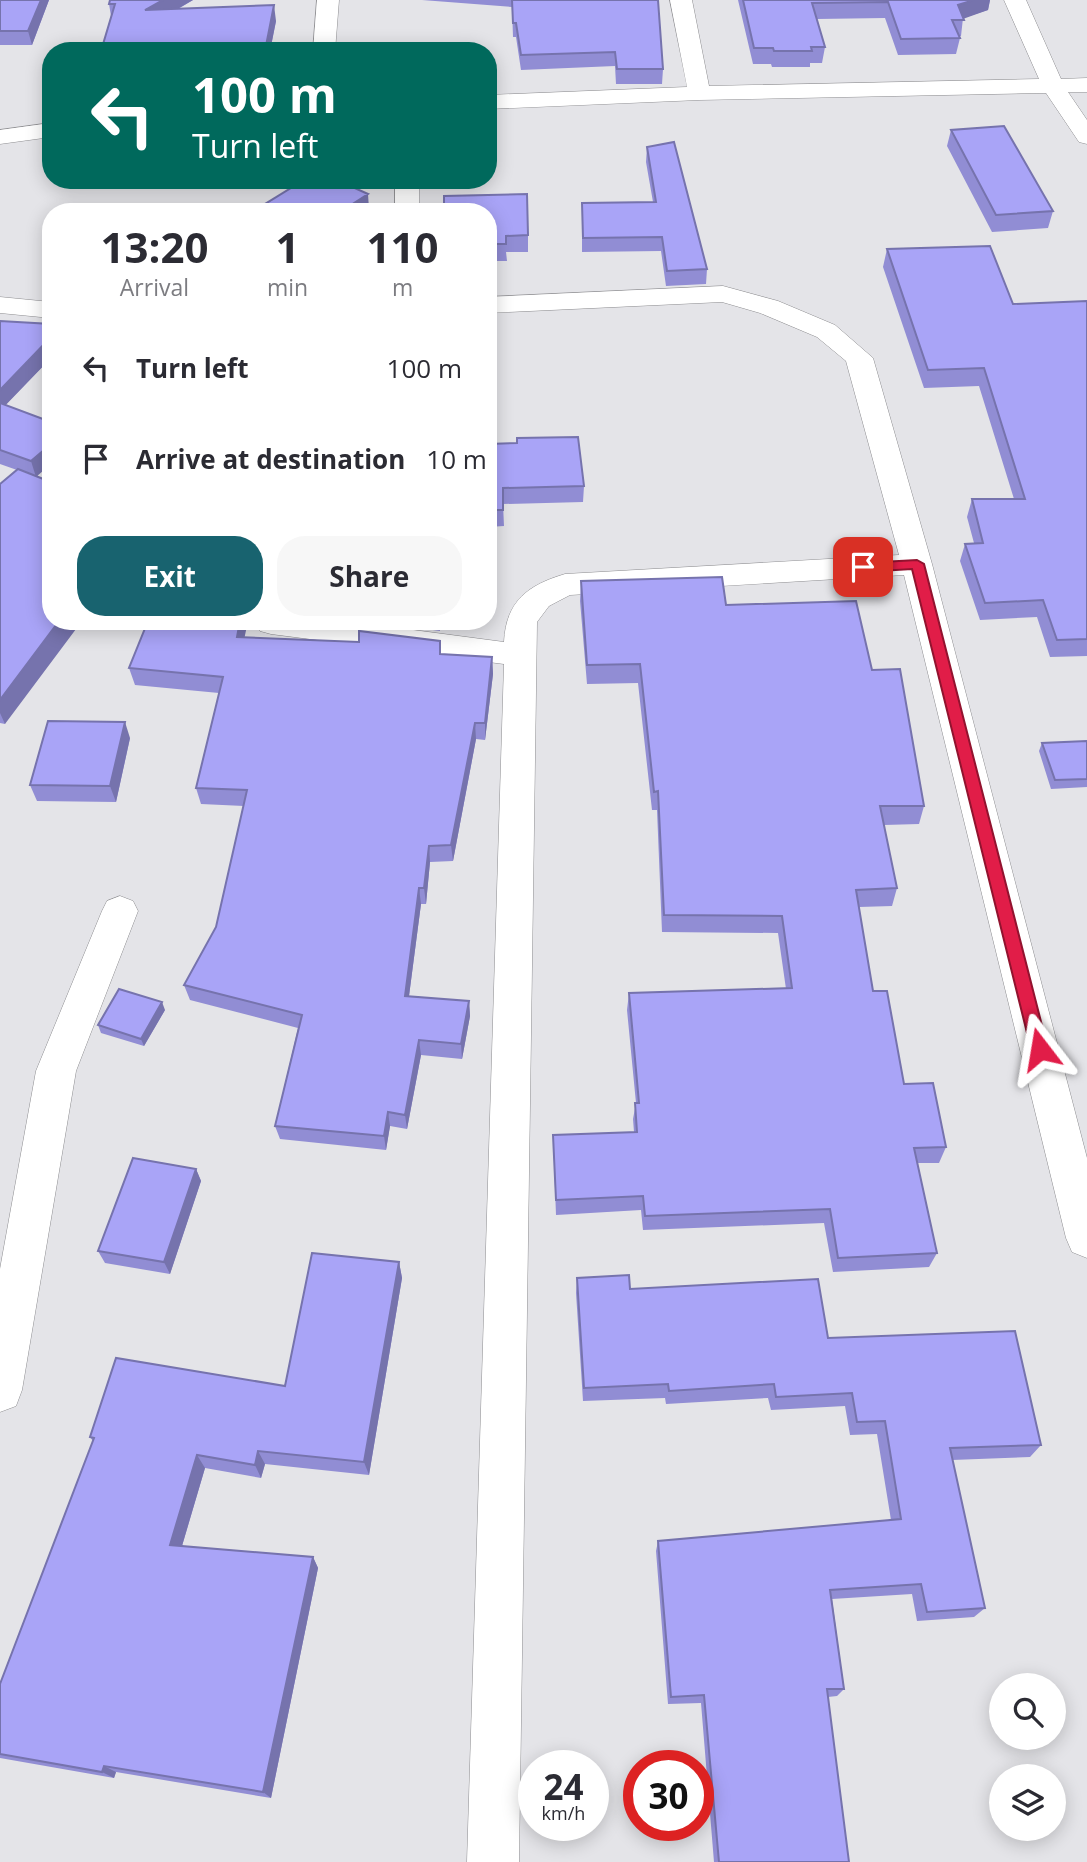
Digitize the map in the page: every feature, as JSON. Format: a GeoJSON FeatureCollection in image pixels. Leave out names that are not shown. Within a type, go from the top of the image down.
{"type":"FeatureCollection","features":[{"type":"Feature","properties":{"kind":"street"},"geometry":{"type":"LineString","coordinates":[[325,42],[328,0]]}},
{"type":"Feature","properties":{"kind":"street"},"geometry":{"type":"LineString","coordinates":[[681,0],[699,93]]}},
{"type":"Feature","properties":{"kind":"street"},"geometry":{"type":"LineString","coordinates":[[1015,0],[1054,88],[1087,137]]}},
{"type":"Feature","properties":{"kind":"street"},"geometry":{"type":"LineString","coordinates":[[497,103],[699,93],[1054,88],[1087,85]]}},
{"type":"Feature","properties":{"kind":"street"},"geometry":{"type":"LineString","coordinates":[[0,137],[42,131]]}},
{"type":"Feature","properties":{"kind":"street"},"geometry":{"type":"LineString","coordinates":[[497,305],[723,294],[769,307],[826,331],[859,358],[917,564],[1087,1238]]}},
{"type":"Feature","properties":{"kind":"street"},"geometry":{"type":"LineString","coordinates":[[0,305],[42,309]]}},
{"type":"Feature","properties":{"kind":"street"},"geometry":{"type":"LineString","coordinates":[[494,1862],[510,1018],[521,620],[538,598],[565,585],[917,564]]}},
{"type":"Feature","properties":{"kind":"street"},"geometry":{"type":"LineString","coordinates":[[327,630],[520,654]]}},
{"type":"Feature","properties":{"kind":"street"},"geometry":{"type":"LineString","coordinates":[[0,1390],[56,1071],[120,911]]}},
{"type":"Feature","properties":{"kind":"building"},"geometry":{"type":"Polygon","coordinates":[[[0,0],[41,0],[28,31],[0,31],[0,0]]]}},
{"type":"Feature","properties":{"kind":"building"},"geometry":{"type":"Polygon","coordinates":[[[110,0],[163,0],[145,10],[274,5],[267,42],[104,42],[115,4],[109,4],[110,0]]]}},
{"type":"Feature","properties":{"kind":"building"},"geometry":{"type":"Polygon","coordinates":[[[512,0],[658,0],[663,69],[617,69],[615,52],[521,55],[516,23],[513,23],[512,0]]]}},
{"type":"Feature","properties":{"kind":"building"},"geometry":{"type":"Polygon","coordinates":[[[743,0],[974,0],[958,5],[964,20],[952,20],[960,38],[901,39],[888,2],[812,3],[825,47],[811,47],[812,51],[774,51],[773,48],[754,48],[743,0]]]}},
{"type":"Feature","properties":{"kind":"building"},"geometry":{"type":"Polygon","coordinates":[[[1004,126],[1053,211],[996,215],[951,130],[1004,126]]]}},
{"type":"Feature","properties":{"kind":"building"},"geometry":{"type":"Polygon","coordinates":[[[674,142],[707,269],[667,271],[662,237],[583,238],[582,203],[656,202],[647,147],[674,142]]]}},
{"type":"Feature","properties":{"kind":"building"},"geometry":{"type":"Polygon","coordinates":[[[289,189],[357,189],[368,194],[354,203],[267,203],[289,189]]]}},
{"type":"Feature","properties":{"kind":"building"},"geometry":{"type":"Polygon","coordinates":[[[527,194],[528,235],[506,236],[506,244],[497,244],[497,203],[444,203],[444,196],[527,194]]]}},
{"type":"Feature","properties":{"kind":"building"},"geometry":{"type":"Polygon","coordinates":[[[990,246],[1013,304],[1087,301],[1087,639],[1057,640],[1043,600],[985,603],[965,544],[983,543],[972,499],[1025,499],[984,368],[928,370],[887,249],[990,246]]]}},
{"type":"Feature","properties":{"kind":"building"},"geometry":{"type":"Polygon","coordinates":[[[0,321],[42,323],[42,346],[0,390],[0,321]]]}},
{"type":"Feature","properties":{"kind":"building"},"geometry":{"type":"Polygon","coordinates":[[[0,403],[42,419],[42,452],[31,461],[0,450],[0,403]]]}},
{"type":"Feature","properties":{"kind":"building"},"geometry":{"type":"Polygon","coordinates":[[[578,437],[584,486],[503,488],[503,510],[497,510],[497,444],[517,443],[517,438],[578,437]]]}},
{"type":"Feature","properties":{"kind":"building"},"geometry":{"type":"Polygon","coordinates":[[[18,469],[42,478],[42,630],[52,630],[0,700],[0,484],[18,469]]]}},
{"type":"Feature","properties":{"kind":"building"},"geometry":{"type":"Polygon","coordinates":[[[722,577],[726,605],[856,601],[872,670],[900,669],[924,806],[880,806],[897,888],[856,890],[873,991],[887,991],[904,1084],[933,1083],[946,1147],[914,1148],[937,1253],[838,1258],[830,1209],[645,1216],[643,1196],[556,1200],[553,1135],[637,1132],[635,1103],[639,1103],[629,993],[792,988],[782,916],[664,915],[658,791],[654,792],[640,664],[587,665],[581,581],[722,577]]]}},
{"type":"Feature","properties":{"kind":"building"},"geometry":{"type":"Polygon","coordinates":[[[144,630],[238,630],[237,637],[359,642],[359,631],[440,641],[440,654],[492,657],[485,723],[475,723],[451,845],[429,846],[424,888],[419,888],[405,996],[469,1001],[461,1044],[419,1040],[405,1115],[388,1112],[384,1136],[275,1126],[302,1015],[184,985],[216,927],[247,790],[196,788],[223,677],[129,668],[144,630]]]}},
{"type":"Feature","properties":{"kind":"building"},"geometry":{"type":"Polygon","coordinates":[[[48,721],[125,722],[110,786],[30,785],[48,721]]]}},
{"type":"Feature","properties":{"kind":"building"},"geometry":{"type":"Polygon","coordinates":[[[1087,741],[1087,779],[1055,780],[1042,743],[1087,741]]]}},
{"type":"Feature","properties":{"kind":"building"},"geometry":{"type":"Polygon","coordinates":[[[119,989],[162,1002],[141,1039],[98,1025],[119,989]]]}},
{"type":"Feature","properties":{"kind":"building"},"geometry":{"type":"Polygon","coordinates":[[[133,1158],[196,1169],[164,1262],[98,1251],[133,1158]]]}},
{"type":"Feature","properties":{"kind":"building"},"geometry":{"type":"Polygon","coordinates":[[[312,1253],[399,1262],[364,1462],[258,1451],[255,1465],[197,1455],[170,1545],[313,1557],[263,1792],[104,1766],[102,1772],[0,1754],[0,1684],[94,1438],[90,1437],[116,1358],[285,1386],[312,1253]]]}},
{"type":"Feature","properties":{"kind":"building"},"geometry":{"type":"Polygon","coordinates":[[[629,1275],[630,1289],[818,1279],[828,1338],[1015,1331],[1041,1445],[950,1448],[985,1608],[927,1612],[921,1584],[830,1590],[844,1689],[827,1689],[849,1862],[719,1862],[714,1806],[714,1750],[709,1750],[704,1695],[671,1697],[658,1541],[901,1519],[885,1421],[857,1422],[852,1393],[776,1397],[774,1384],[669,1391],[668,1384],[584,1388],[577,1278],[629,1275]]]}},
{"type":"Feature","properties":{"kind":"route"},"geometry":{"type":"LineString","coordinates":[[863,567],[917,564],[1040,1049]]}}]}
